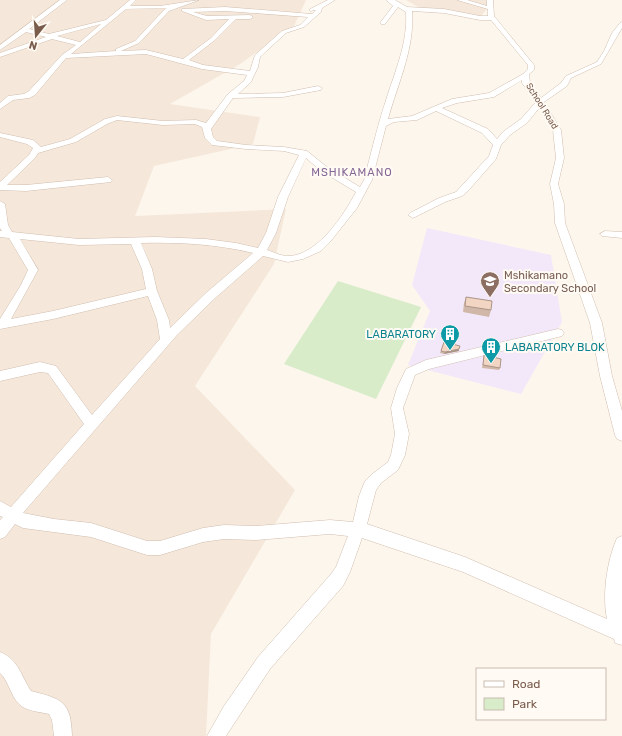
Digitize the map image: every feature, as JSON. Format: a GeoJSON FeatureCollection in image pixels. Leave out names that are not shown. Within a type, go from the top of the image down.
{"type":"FeatureCollection","features":[{"type":"Feature","properties":{"kind":"street"},"geometry":{"type":"LineString","coordinates":[[0,48],[64,0]]}},
{"type":"Feature","properties":{"kind":"street"},"geometry":{"type":"LineString","coordinates":[[106,55],[127,48],[143,37],[169,9],[180,7],[196,0]]}},
{"type":"Feature","properties":{"kind":"street"},"geometry":{"type":"LineString","coordinates":[[292,14],[319,8],[330,3],[332,0]]}},
{"type":"Feature","properties":{"kind":"street"},"geometry":{"type":"LineString","coordinates":[[7,235],[79,242],[134,240],[206,242],[288,259],[303,256],[317,249],[327,240],[343,220],[362,192],[368,180],[408,38],[410,15],[406,8],[394,0]]}},
{"type":"Feature","properties":{"kind":"street"},"geometry":{"type":"LineString","coordinates":[[384,23],[396,6],[394,0]]}},
{"type":"Feature","properties":{"kind":"street"},"geometry":{"type":"LineString","coordinates":[[460,0],[490,3]]}},
{"type":"Feature","properties":{"kind":"street"},"geometry":{"type":"LineString","coordinates":[[0,107],[11,98],[26,96],[32,93],[64,56],[81,44],[127,3],[156,8],[180,7],[225,9],[292,14],[310,18]]}},
{"type":"Feature","properties":{"kind":"street","name":"School Road"},"geometry":{"type":"LineString","coordinates":[[490,3],[493,18],[531,65],[531,70],[526,73],[526,83],[555,125],[558,136],[560,158],[554,184],[560,204],[560,224],[577,267],[596,323],[606,376],[622,435]]}},
{"type":"Feature","properties":{"kind":"street"},"geometry":{"type":"LineString","coordinates":[[180,7],[202,17],[259,17],[265,12]]}},
{"type":"Feature","properties":{"kind":"street"},"geometry":{"type":"LineString","coordinates":[[156,8],[165,12]]}},
{"type":"Feature","properties":{"kind":"street"},"geometry":{"type":"LineString","coordinates":[[319,8],[319,11],[298,28],[284,32],[257,56],[255,67],[244,85],[231,96],[207,128],[207,135],[211,141],[215,143],[246,148],[284,148],[304,153],[310,156],[324,169],[362,192]]}},
{"type":"Feature","properties":{"kind":"street"},"geometry":{"type":"LineString","coordinates":[[406,8],[444,10],[480,18],[493,18]]}},
{"type":"Feature","properties":{"kind":"street"},"geometry":{"type":"LineString","coordinates":[[184,61],[213,39],[234,18]]}},
{"type":"Feature","properties":{"kind":"street"},"geometry":{"type":"LineString","coordinates":[[0,55],[53,36],[108,20]]}},
{"type":"Feature","properties":{"kind":"street"},"geometry":{"type":"LineString","coordinates":[[413,215],[442,200],[459,194],[465,189],[493,156],[497,145],[507,133],[524,121],[540,102],[564,84],[568,77],[599,63],[607,51],[615,33],[622,24]]}},
{"type":"Feature","properties":{"kind":"street"},"geometry":{"type":"LineString","coordinates":[[26,30],[81,44]]}},
{"type":"Feature","properties":{"kind":"street"},"geometry":{"type":"LineString","coordinates":[[0,41],[11,40]]}},
{"type":"Feature","properties":{"kind":"street"},"geometry":{"type":"LineString","coordinates":[[127,48],[184,61],[202,67],[251,73]]}},
{"type":"Feature","properties":{"kind":"street"},"geometry":{"type":"LineString","coordinates":[[64,56],[146,52]]}},
{"type":"Feature","properties":{"kind":"street"},"geometry":{"type":"LineString","coordinates":[[383,125],[392,120],[414,118],[455,101],[492,95],[526,75]]}},
{"type":"Feature","properties":{"kind":"street"},"geometry":{"type":"LineString","coordinates":[[231,96],[283,95],[318,88]]}},
{"type":"Feature","properties":{"kind":"street"},"geometry":{"type":"LineString","coordinates":[[436,108],[485,131],[491,136],[497,145]]}},
{"type":"Feature","properties":{"kind":"street"},"geometry":{"type":"LineString","coordinates":[[0,187],[36,151],[84,136],[110,118],[163,123],[196,122],[204,124],[207,128]]}},
{"type":"Feature","properties":{"kind":"street"},"geometry":{"type":"LineString","coordinates":[[0,136],[30,142],[37,147],[36,151]]}},
{"type":"Feature","properties":{"kind":"street"},"geometry":{"type":"LineString","coordinates":[[0,532],[6,512],[92,425],[166,340],[205,301],[260,252],[271,233],[283,197],[304,153]]}},
{"type":"Feature","properties":{"kind":"street"},"geometry":{"type":"LineString","coordinates":[[0,187],[26,188],[108,180]]}},
{"type":"Feature","properties":{"kind":"street"},"geometry":{"type":"LineString","coordinates":[[0,204],[3,225],[7,235],[33,270],[29,281],[1,325]]}},
{"type":"Feature","properties":{"kind":"street"},"geometry":{"type":"LineString","coordinates":[[605,234],[622,235]]}},
{"type":"Feature","properties":{"kind":"street"},"geometry":{"type":"LineString","coordinates":[[134,240],[146,268],[152,291],[163,320],[166,340]]}},
{"type":"Feature","properties":{"kind":"street"},"geometry":{"type":"LineString","coordinates":[[1,325],[53,315],[152,291]]}},
{"type":"Feature","properties":{"kind":"street"},"geometry":{"type":"LineString","coordinates":[[216,736],[230,712],[264,663],[337,580],[358,529],[370,486],[376,479],[393,466],[398,455],[402,434],[397,408],[410,372],[438,362],[558,333]]}},
{"type":"Feature","properties":{"kind":"street"},"geometry":{"type":"LineString","coordinates":[[1,379],[40,367],[52,369],[92,425]]}},
{"type":"Feature","properties":{"kind":"street"},"geometry":{"type":"LineString","coordinates":[[6,512],[30,523],[90,530],[147,548],[160,548],[203,535],[224,532],[263,532],[330,527],[358,529],[465,565],[621,638]]}},
{"type":"Feature","properties":{"kind":"street"},"geometry":{"type":"LineString","coordinates":[[621,638],[613,608],[617,564],[622,543]]}},
{"type":"Feature","properties":{"kind":"street"},"geometry":{"type":"LineString","coordinates":[[0,661],[12,672],[19,689],[26,699],[57,708],[61,716],[63,736]]}},
{"type":"Feature","properties":{"kind":"shaded area"},"geometry":{"type":"Polygon","coordinates":[[[0,0],[306,0],[294,26],[240,64],[170,104],[260,117],[253,144],[154,166],[135,216],[286,209],[274,264],[195,386],[295,490],[211,634],[206,736],[0,736],[0,0]]]}},
{"type":"Feature","properties":{"kind":"shaded area"},"geometry":{"type":"Polygon","coordinates":[[[406,0],[494,0],[481,16],[425,11],[406,0]]]}},
{"type":"Feature","properties":{"kind":"shaded area","name":"Mshikamano Secondary School"},"geometry":{"type":"Polygon","coordinates":[[[427,228],[551,255],[562,322],[521,394],[408,365],[430,311],[412,285],[427,228]]]}},
{"type":"Feature","properties":{"kind":"green space"},"geometry":{"type":"Polygon","coordinates":[[[338,281],[421,307],[376,399],[284,364],[338,281]]]}},
{"type":"Feature","properties":{"kind":"building"},"geometry":{"type":"Polygon","coordinates":[[[466,297],[492,301],[491,310],[465,306],[466,297]]]}},
{"type":"Feature","properties":{"kind":"building"},"geometry":{"type":"Polygon","coordinates":[[[444,342],[460,346],[459,349],[445,352],[441,351],[444,342]]]}},
{"type":"Feature","properties":{"kind":"building","name":"LABARATORY BLOK"},"geometry":{"type":"Polygon","coordinates":[[[484,355],[501,359],[500,368],[483,365],[484,355]]]}},
{"type":"Feature","properties":{"kind":"place","name":"Mshikamano Secondary School"},"geometry":{"type":"Point","coordinates":[490,298]}},
{"type":"Feature","properties":{"kind":"place","name":"LABARATORY"},"geometry":{"type":"Point","coordinates":[450,351]}},
{"type":"Feature","properties":{"kind":"place","name":"LABARATORY BLOK"},"geometry":{"type":"Point","coordinates":[491,364]}},
{"type":"Feature","properties":{"kind":"district","name":"MSHIKAMANO"},"geometry":{"type":"Point","coordinates":[352,172]}}]}
